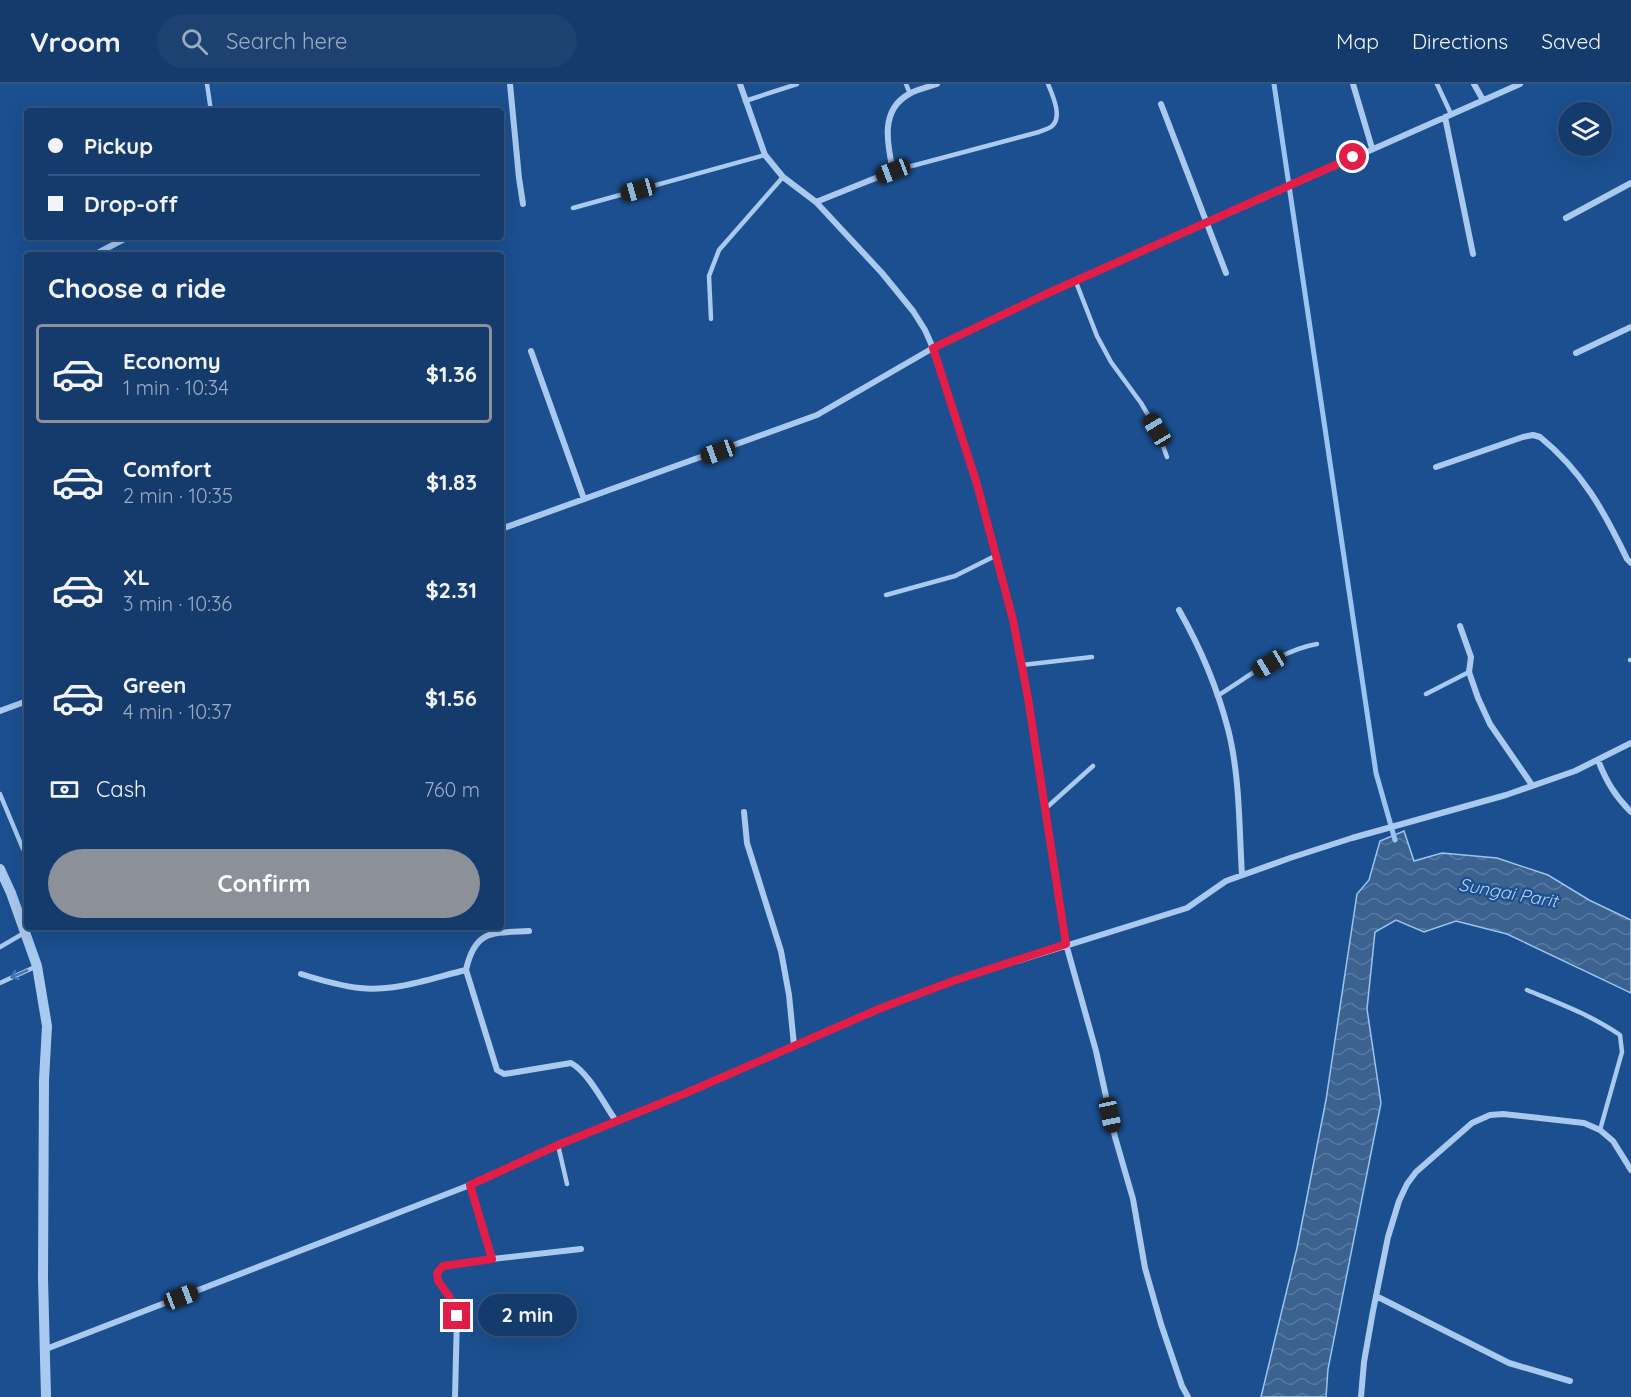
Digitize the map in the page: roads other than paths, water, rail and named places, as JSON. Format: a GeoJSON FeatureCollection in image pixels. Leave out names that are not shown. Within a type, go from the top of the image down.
{"type":"FeatureCollection","features":[{"type":"Feature","properties":{"kind":"street"},"geometry":{"type":"LineString","coordinates":[[510,84],[523,204]]}},
{"type":"Feature","properties":{"kind":"street"},"geometry":{"type":"LineString","coordinates":[[740,84],[765,155],[783,177],[816,202],[882,273],[926,330],[933,348],[977,484],[1013,620],[1023,666],[1066,944],[1096,1051],[1115,1137],[1132,1199],[1145,1268],[1161,1324],[1182,1386],[1188,1397]]}},
{"type":"Feature","properties":{"kind":"street"},"geometry":{"type":"LineString","coordinates":[[816,202],[893,171],[888,120],[894,106],[910,94],[937,84]]}},
{"type":"Feature","properties":{"kind":"street"},"geometry":{"type":"LineString","coordinates":[[1353,84],[1372,148]]}},
{"type":"Feature","properties":{"kind":"street"},"geometry":{"type":"LineString","coordinates":[[1474,84],[1483,100]]}},
{"type":"Feature","properties":{"kind":"street"},"geometry":{"type":"LineString","coordinates":[[504,529],[818,415],[933,348],[1046,294],[1520,84]]}},
{"type":"Feature","properties":{"kind":"street"},"geometry":{"type":"LineString","coordinates":[[1161,104],[1226,273]]}},
{"type":"Feature","properties":{"kind":"street"},"geometry":{"type":"LineString","coordinates":[[1448,115],[1473,254]]}},
{"type":"Feature","properties":{"kind":"street"},"geometry":{"type":"LineString","coordinates":[[1566,218],[1631,183]]}},
{"type":"Feature","properties":{"kind":"street"},"geometry":{"type":"LineString","coordinates":[[100,252],[122,240]]}},
{"type":"Feature","properties":{"kind":"street"},"geometry":{"type":"LineString","coordinates":[[1576,353],[1631,327]]}},
{"type":"Feature","properties":{"kind":"street"},"geometry":{"type":"LineString","coordinates":[[531,351],[584,499]]}},
{"type":"Feature","properties":{"kind":"street"},"geometry":{"type":"LineString","coordinates":[[1436,467],[1523,437],[1533,435],[1540,437],[1574,469],[1585,484],[1631,564]]}},
{"type":"Feature","properties":{"kind":"street"},"geometry":{"type":"LineString","coordinates":[[1179,610],[1199,647],[1228,731],[1238,801],[1242,875]]}},
{"type":"Feature","properties":{"kind":"street"},"geometry":{"type":"LineString","coordinates":[[1460,626],[1471,657],[1469,672],[1478,698],[1490,724],[1532,784]]}},
{"type":"Feature","properties":{"kind":"street"},"geometry":{"type":"LineString","coordinates":[[0,711],[24,702]]}},
{"type":"Feature","properties":{"kind":"street"},"geometry":{"type":"LineString","coordinates":[[46,1349],[470,1185],[558,1145],[881,1008],[953,981],[1066,944],[1187,908],[1226,881],[1242,875],[1352,838],[1506,795],[1532,784],[1575,771],[1631,743]]}},
{"type":"Feature","properties":{"kind":"street"},"geometry":{"type":"LineString","coordinates":[[1598,760],[1617,799],[1631,812]]}},
{"type":"Feature","properties":{"kind":"street"},"geometry":{"type":"LineString","coordinates":[[744,812],[747,843],[781,951],[789,995],[794,1046]]}},
{"type":"Feature","properties":{"kind":"street"},"geometry":{"type":"LineString","coordinates":[[0,869],[37,966],[48,1026],[44,1080],[46,1397]]}},
{"type":"Feature","properties":{"kind":"street"},"geometry":{"type":"LineString","coordinates":[[529,931],[495,933],[478,940],[470,953],[466,970],[497,1070],[504,1074],[571,1063],[578,1067],[585,1076],[616,1121]]}},
{"type":"Feature","properties":{"kind":"street"},"geometry":{"type":"LineString","coordinates":[[301,974],[361,988],[392,987],[466,970]]}},
{"type":"Feature","properties":{"kind":"street"},"geometry":{"type":"LineString","coordinates":[[1361,1397],[1364,1362],[1376,1296],[1388,1237],[1399,1201],[1416,1172],[1472,1123],[1490,1115],[1503,1114],[1584,1123],[1600,1130],[1613,1141],[1631,1170]]}},
{"type":"Feature","properties":{"kind":"street"},"geometry":{"type":"LineString","coordinates":[[470,1185],[492,1259]]}},
{"type":"Feature","properties":{"kind":"street"},"geometry":{"type":"LineString","coordinates":[[455,1397],[457,1316],[449,1296],[438,1281],[437,1273],[443,1266],[581,1249]]}},
{"type":"Feature","properties":{"kind":"street"},"geometry":{"type":"LineString","coordinates":[[1376,1296],[1509,1363],[1570,1381]]}},
{"type":"Feature","properties":{"kind":"lane"},"geometry":{"type":"LineString","coordinates":[[207,84],[211,108]]}},
{"type":"Feature","properties":{"kind":"lane"},"geometry":{"type":"LineString","coordinates":[[745,101],[797,84]]}},
{"type":"Feature","properties":{"kind":"lane"},"geometry":{"type":"LineString","coordinates":[[906,84],[910,94]]}},
{"type":"Feature","properties":{"kind":"lane"},"geometry":{"type":"LineString","coordinates":[[893,171],[1039,132],[1052,126],[1055,122],[1056,106],[1048,84]]}},
{"type":"Feature","properties":{"kind":"lane"},"geometry":{"type":"LineString","coordinates":[[1437,84],[1448,115]]}},
{"type":"Feature","properties":{"kind":"lane"},"geometry":{"type":"LineString","coordinates":[[573,208],[765,155]]}},
{"type":"Feature","properties":{"kind":"lane"},"geometry":{"type":"LineString","coordinates":[[711,319],[709,276],[719,250],[783,177]]}},
{"type":"Feature","properties":{"kind":"lane"},"geometry":{"type":"LineString","coordinates":[[1076,282],[1097,336],[1111,362],[1141,403],[1157,430],[1167,457]]}},
{"type":"Feature","properties":{"kind":"lane"},"geometry":{"type":"LineString","coordinates":[[886,595],[955,576],[995,556]]}},
{"type":"Feature","properties":{"kind":"lane"},"geometry":{"type":"LineString","coordinates":[[1217,696],[1284,655],[1304,646],[1317,644]]}},
{"type":"Feature","properties":{"kind":"lane"},"geometry":{"type":"LineString","coordinates":[[1023,666],[1092,657]]}},
{"type":"Feature","properties":{"kind":"lane"},"geometry":{"type":"LineString","coordinates":[[1426,694],[1469,672]]}},
{"type":"Feature","properties":{"kind":"lane"},"geometry":{"type":"LineString","coordinates":[[1045,809],[1093,766]]}},
{"type":"Feature","properties":{"kind":"lane"},"geometry":{"type":"LineString","coordinates":[[0,794],[23,849]]}},
{"type":"Feature","properties":{"kind":"lane"},"geometry":{"type":"LineString","coordinates":[[0,947],[24,933]]}},
{"type":"Feature","properties":{"kind":"lane"},"geometry":{"type":"LineString","coordinates":[[0,983],[37,966]]}},
{"type":"Feature","properties":{"kind":"lane"},"geometry":{"type":"LineString","coordinates":[[1527,990],[1574,1010],[1620,1035],[1622,1052],[1600,1130]]}},
{"type":"Feature","properties":{"kind":"lane"},"geometry":{"type":"LineString","coordinates":[[558,1145],[567,1184]]}},
{"type":"Feature","properties":{"kind":"water","name":"Sungai Parit"},"geometry":{"type":"Polygon","coordinates":[[[1404,831],[1414,861],[1442,853],[1497,858],[1548,875],[1589,900],[1631,920],[1631,993],[1507,934],[1456,921],[1424,932],[1396,920],[1375,932],[1367,1009],[1381,1103],[1328,1369],[1326,1397],[1261,1397],[1297,1248],[1326,1100],[1357,894],[1369,880],[1380,841],[1404,831]]]}},
{"type":"Feature","properties":{"kind":"waterway"},"geometry":{"type":"LineString","coordinates":[[1274,84],[1376,773],[1395,840]]}}]}
